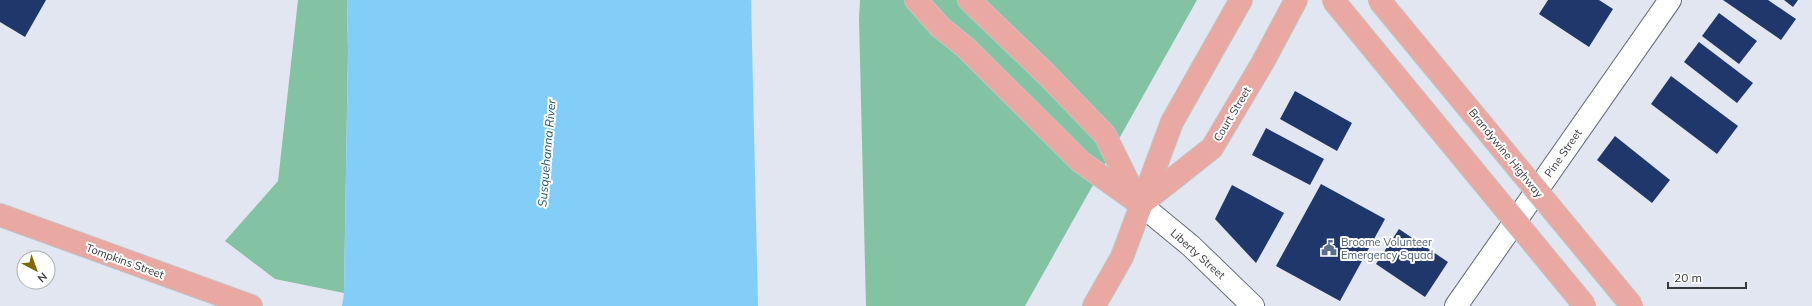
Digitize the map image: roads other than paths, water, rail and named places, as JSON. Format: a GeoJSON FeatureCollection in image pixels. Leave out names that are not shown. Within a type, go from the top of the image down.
{"type":"FeatureCollection","features":[{"type":"Feature","properties":{"kind":"main road"},"geometry":{"type":"LineString","coordinates":[[916,0],[940,27],[965,47],[1081,162],[1140,204]]}},
{"type":"Feature","properties":{"kind":"main road"},"geometry":{"type":"LineString","coordinates":[[969,0],[1046,74],[1105,135],[1140,204]]}},
{"type":"Feature","properties":{"kind":"main road"},"geometry":{"type":"LineString","coordinates":[[1094,306],[1122,257],[1140,204],[1172,122],[1241,0]]}},
{"type":"Feature","properties":{"kind":"main road","name":"Court Street"},"geometry":{"type":"LineString","coordinates":[[1140,204],[1212,148],[1263,62],[1296,0]]}},
{"type":"Feature","properties":{"kind":"main road"},"geometry":{"type":"LineString","coordinates":[[1334,0],[1585,306]]}},
{"type":"Feature","properties":{"kind":"main road","name":"Brandywine Highway"},"geometry":{"type":"LineString","coordinates":[[1380,0],[1632,306]]}},
{"type":"Feature","properties":{"kind":"main road","name":"Tompkins Street"},"geometry":{"type":"LineString","coordinates":[[0,215],[251,306]]}},
{"type":"Feature","properties":{"kind":"street","name":"Pine Street"},"geometry":{"type":"LineString","coordinates":[[1456,306],[1670,0]]}},
{"type":"Feature","properties":{"kind":"street","name":"Liberty Street"},"geometry":{"type":"LineString","coordinates":[[1140,204],[1191,246],[1253,306]]}},
{"type":"Feature","properties":{"kind":"water","name":"Susquehanna River"},"geometry":{"type":"Polygon","coordinates":[[[347,0],[751,0],[758,306],[342,306],[344,293],[348,50],[347,0]]]}},
{"type":"Feature","properties":{"kind":"place","name":"Broome Volunteer Emergency Squad"},"geometry":{"type":"Point","coordinates":[1329,248]}}]}
